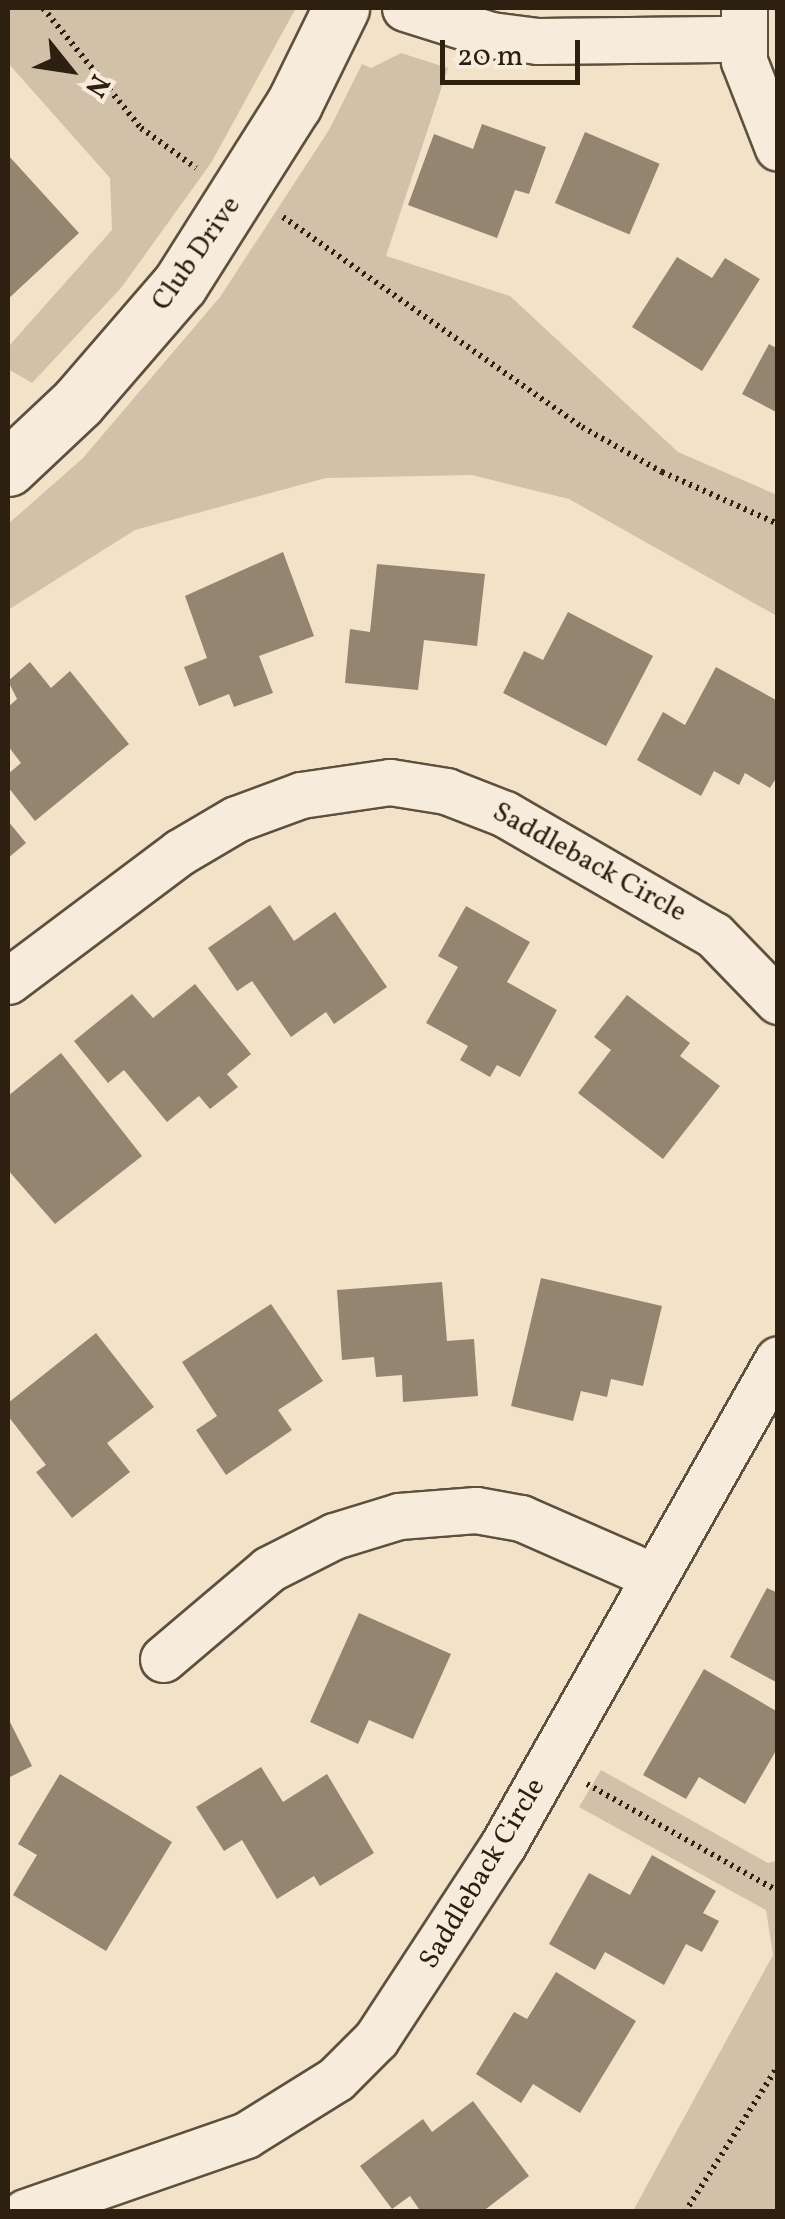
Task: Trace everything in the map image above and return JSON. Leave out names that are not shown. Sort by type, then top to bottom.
[{"type":"street","name":"Club Drive","points":[[8,468],[78,402],[180,284],[294,104],[341,8]]},
{"type":"street","points":[[405,8],[491,35],[538,41],[743,23],[751,85],[778,148]]},
{"type":"street","name":"Saddleback Circle","points":[[8,980],[180,852],[236,819],[300,795],[390,782],[446,791],[505,814],[714,935],[778,1001]]},
{"type":"street","name":"Saddleback Circle","points":[[24,2212],[246,2135],[355,2062],[440,1949],[778,1358]]},
{"type":"street","points":[[163,1659],[269,1569],[334,1536],[399,1516],[476,1510],[521,1518],[653,1576]]},
{"type":"path","points":[[43,8],[141,128],[204,173]]},
{"type":"path","points":[[275,212],[582,426],[662,472],[778,524]]},
{"type":"path","points":[[586,1784],[778,1891]]},
{"type":"path","points":[[685,2212],[778,2066]]},
{"type":"shaded area","points":[[8,8],[296,8],[211,163],[121,288],[32,383],[8,369],[8,347],[112,230],[110,178],[8,63]]},
{"type":"shaded area","points":[[401,53],[448,68],[386,256],[510,296],[678,452],[777,495],[777,616],[569,499],[472,475],[326,478],[135,530],[8,610],[8,524],[83,458],[220,297],[329,130],[362,64],[371,68]]},
{"type":"shaded area","points":[[601,1770],[768,1863],[777,1861],[777,2211],[633,2211],[773,1955],[766,1910],[579,1807]]},
{"type":"building","points":[[482,124],[546,147],[529,194],[515,190],[497,238],[408,205],[434,134],[473,149]]},
{"type":"building","points":[[585,132],[660,164],[629,235],[555,203]]},
{"type":"building","points":[[8,155],[79,233],[8,299]]},
{"type":"building","points":[[677,257],[712,278],[725,258],[760,279],[702,371],[632,327]]},
{"type":"building","points":[[769,344],[778,349],[778,413],[742,394]]},
{"type":"building","points":[[283,552],[314,636],[259,656],[273,693],[234,707],[229,694],[199,706],[184,667],[207,658],[185,596]]},
{"type":"building","points":[[377,564],[485,574],[477,646],[424,640],[418,690],[345,683],[350,629],[370,632]]},
{"type":"building","points":[[568,612],[653,656],[606,746],[503,693],[524,651],[543,660]]},
{"type":"building","points":[[30,662],[51,688],[70,671],[129,744],[35,821],[8,787],[8,774],[21,763],[8,746],[8,707],[17,699],[8,681]]},
{"type":"building","points":[[716,667],[778,701],[778,775],[770,788],[745,773],[739,785],[714,771],[701,796],[637,760],[663,712],[685,725]]},
{"type":"building","points":[[8,821],[26,843],[8,858]]},
{"type":"building","points":[[270,905],[294,941],[335,912],[387,987],[334,1024],[326,1012],[291,1037],[252,981],[237,991],[208,948]]},
{"type":"building","points":[[466,906],[530,942],[507,982],[557,1010],[520,1077],[497,1065],[490,1077],[460,1060],[468,1046],[426,1023],[458,967],[438,956]]},
{"type":"building","points":[[195,984],[251,1054],[227,1074],[238,1087],[210,1109],[199,1096],[167,1122],[124,1070],[108,1083],[74,1041],[132,994],[153,1018]]},
{"type":"building","points":[[627,995],[690,1043],[680,1056],[720,1086],[663,1159],[578,1093],[611,1050],[594,1037]]},
{"type":"building","points":[[61,1053],[142,1156],[55,1224],[8,1170],[8,1096]]},
{"type":"building","points":[[541,1278],[662,1306],[643,1386],[611,1379],[607,1397],[581,1391],[573,1421],[511,1406]]},
{"type":"building","points":[[442,1282],[447,1341],[474,1339],[478,1396],[403,1402],[402,1375],[376,1377],[374,1357],[342,1360],[337,1290]]},
{"type":"building","points":[[271,1304],[323,1381],[278,1410],[292,1430],[226,1475],[196,1430],[217,1416],[182,1362]]},
{"type":"building","points":[[96,1333],[154,1407],[107,1443],[130,1472],[72,1518],[36,1472],[46,1465],[8,1416],[8,1403]]},
{"type":"building","points":[[767,1588],[778,1593],[776,1682],[730,1657]]},
{"type":"building","points":[[359,1613],[451,1654],[413,1739],[369,1720],[358,1744],[310,1722]]},
{"type":"building","points":[[704,1669],[778,1712],[778,1747],[745,1804],[699,1777],[686,1799],[643,1775]]},
{"type":"building","points":[[8,1718],[32,1766],[8,1778]]},
{"type":"building","points":[[261,1767],[283,1802],[327,1774],[374,1853],[320,1886],[314,1876],[277,1899],[242,1840],[224,1851],[196,1807]]},
{"type":"building","points":[[60,1774],[172,1842],[106,1951],[13,1895],[37,1855],[18,1844]]},
{"type":"building","points":[[652,1855],[716,1891],[703,1913],[719,1921],[702,1952],[686,1944],[664,1985],[605,1952],[595,1970],[549,1944],[589,1873],[630,1895]]},
{"type":"building","points":[[556,1972],[636,2021],[580,2113],[533,2084],[521,2103],[476,2074],[514,2012],[527,2019]]},
{"type":"building","points":[[473,2101],[529,2176],[482,2212],[421,2212],[410,2196],[392,2209],[360,2166],[423,2119],[432,2132]]}]
